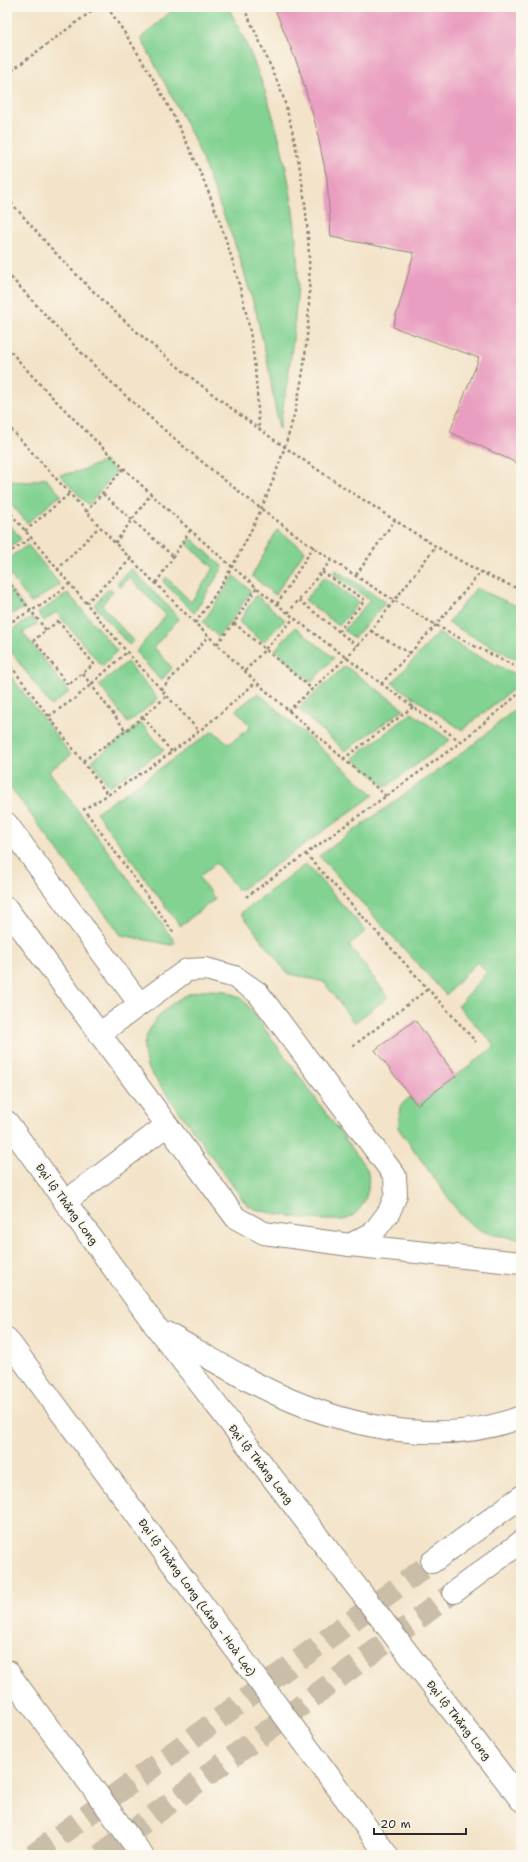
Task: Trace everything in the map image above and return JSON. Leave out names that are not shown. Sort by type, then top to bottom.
[{"type":"main road","points":[[7,824],[139,1003]]},
{"type":"main road","points":[[7,909],[236,1218],[264,1233],[350,1245],[521,1263]]},
{"type":"main road","points":[[99,1034],[139,1003],[187,970],[206,969],[235,977],[258,993],[394,1176],[396,1195],[389,1212],[373,1233],[350,1245]]},
{"type":"main road","name":"Đại lộ Thăng Long","points":[[7,1122],[157,1328],[521,1800]]},
{"type":"main road","points":[[65,1202],[167,1125]]},
{"type":"main road","points":[[7,1326],[39,1382]]},
{"type":"main road","points":[[157,1328],[259,1385],[315,1410],[373,1427],[422,1433],[465,1431],[521,1418]]},
{"type":"main road","name":"Đại lộ Thăng Long (Láng - Hoà Lạc)","points":[[7,1339],[387,1855]]},
{"type":"main road","points":[[432,1562],[521,1497]]},
{"type":"main road","points":[[454,1592],[521,1542]]},
{"type":"main road","points":[[7,1671],[142,1855]]},
{"type":"path","points":[[7,74],[97,7]]},
{"type":"path","points":[[107,7],[133,44],[156,83],[174,117],[214,208],[228,247],[247,317],[254,358],[259,428]]},
{"type":"path","points":[[195,623],[211,602],[233,566],[262,508],[284,447],[298,397],[305,357],[309,297],[308,231],[299,163],[284,98],[253,26],[243,7]]},
{"type":"path","points":[[7,198],[80,278],[128,323],[182,368],[259,428],[284,447],[436,546],[480,572],[521,590]]},
{"type":"path","points":[[7,273],[134,404],[229,484],[332,559],[395,601],[436,625],[521,669]]},
{"type":"path","points":[[7,347],[77,421],[151,494],[257,587],[346,658],[461,742]]},
{"type":"path","points":[[7,425],[115,543],[195,623],[288,711],[386,796]]},
{"type":"path","points":[[86,512],[124,468]]},
{"type":"path","points":[[25,531],[69,494]]},
{"type":"path","points":[[103,494],[174,557]]},
{"type":"path","points":[[115,543],[151,494]]},
{"type":"path","points":[[7,509],[126,652],[199,731]]},
{"type":"path","points":[[356,575],[395,520]]},
{"type":"path","points":[[57,570],[100,526]]},
{"type":"path","points":[[156,583],[191,529]]},
{"type":"path","points":[[7,554],[31,538]]},
{"type":"path","points":[[277,604],[314,546]]},
{"type":"path","points":[[288,711],[346,658],[371,631],[436,546]]},
{"type":"path","points":[[85,603],[131,559]]},
{"type":"path","points":[[288,613],[332,559]]},
{"type":"path","points":[[322,572],[365,600],[338,631]]},
{"type":"path","points":[[381,684],[411,654],[480,572]]},
{"type":"path","points":[[7,580],[46,630]]},
{"type":"path","points":[[7,624],[31,611],[69,584]]},
{"type":"path","points":[[217,644],[234,623],[257,587]]},
{"type":"path","points":[[299,600],[357,646]]},
{"type":"path","points":[[245,671],[294,618]]},
{"type":"path","points":[[58,620],[94,664],[68,685],[34,640],[46,630],[58,620]]},
{"type":"path","points":[[234,623],[312,689]]},
{"type":"path","points":[[371,631],[411,654]]},
{"type":"path","points":[[161,690],[209,636]]},
{"type":"path","points":[[49,716],[77,697],[126,652]]},
{"type":"path","points":[[7,661],[108,794]]},
{"type":"path","points":[[83,674],[126,730]]},
{"type":"path","points":[[173,932],[84,809],[172,752],[256,682]]},
{"type":"path","points":[[246,897],[461,742],[521,692]]},
{"type":"path","points":[[83,761],[143,717],[168,696]]},
{"type":"path","points":[[343,759],[413,707]]},
{"type":"path","points":[[143,717],[172,752]]},
{"type":"path","points":[[306,854],[476,1042]]},
{"type":"path","points":[[353,1046],[428,989]]},
{"type":"green space","points":[[176,7],[228,7],[258,72],[270,105],[280,140],[293,210],[297,246],[298,281],[294,332],[279,429],[267,360],[256,312],[238,252],[195,141],[141,38]]},
{"type":"green space","points":[[105,461],[116,472],[88,505],[60,475],[80,471]]},
{"type":"green space","points":[[45,478],[61,495],[27,523],[7,499],[7,481],[29,482]]},
{"type":"green space","points":[[7,521],[21,539],[7,548]]},
{"type":"green space","points":[[277,530],[305,550],[275,595],[252,576]]},
{"type":"green space","points":[[191,538],[223,567],[194,613],[163,582],[166,577],[191,602],[214,568],[187,544]]},
{"type":"green space","points":[[28,545],[60,585],[31,603],[7,571],[7,559]]},
{"type":"green space","points":[[131,568],[179,618],[154,647],[172,668],[161,681],[136,652],[166,615],[129,577],[121,587],[117,583]]},
{"type":"green space","points":[[336,570],[386,602],[354,638],[344,630],[370,600],[333,574]]},
{"type":"green space","points":[[234,576],[251,591],[231,621],[218,637],[203,622]]},
{"type":"green space","points":[[324,577],[359,602],[339,626],[305,600]]},
{"type":"green space","points":[[7,585],[24,608],[7,616]]},
{"type":"green space","points":[[109,588],[113,591],[102,605],[133,641],[129,645],[94,605]]},
{"type":"green space","points":[[476,588],[521,608],[521,662],[448,623]]},
{"type":"green space","points":[[68,593],[117,651],[102,666],[56,612],[44,621],[38,613]]},
{"type":"green space","points":[[256,595],[285,620],[263,642],[239,622]]},
{"type":"green space","points":[[32,617],[37,624],[23,633],[69,692],[51,706],[7,646],[7,633]]},
{"type":"green space","points":[[295,627],[334,658],[311,682],[275,650]]},
{"type":"green space","points":[[438,633],[476,655],[521,677],[521,683],[462,730],[392,683]]},
{"type":"green space","points":[[127,662],[158,699],[128,723],[99,685]]},
{"type":"green space","points":[[345,666],[404,709],[345,751],[298,709]]},
{"type":"green space","points":[[7,671],[71,755],[49,771],[175,942],[171,945],[121,935],[7,783]]},
{"type":"green space","points":[[258,693],[374,795],[239,891],[216,863],[199,877],[215,899],[180,926],[96,812],[213,731],[229,744],[251,727],[236,710]]},
{"type":"green space","points":[[521,704],[521,1239],[488,1233],[467,1221],[460,1214],[398,1128],[400,1106],[410,1097],[417,1105],[495,1046],[458,1006],[487,972],[477,962],[446,995],[319,856],[474,744]]},
{"type":"green space","points":[[412,713],[450,740],[386,787],[353,758]]},
{"type":"green space","points":[[141,723],[164,750],[109,786],[92,761]]},
{"type":"green space","points":[[306,864],[366,931],[349,945],[388,997],[354,1023],[324,982],[287,973],[241,913]]},
{"type":"green space","points":[[210,990],[227,991],[243,999],[367,1169],[369,1183],[366,1198],[358,1210],[347,1219],[328,1220],[300,1218],[272,1213],[250,1206],[243,1200],[147,1067],[144,1045],[146,1037],[155,1021],[175,1001],[193,992]]},
{"type":"building","points":[[274,7],[521,7],[521,465],[450,432],[479,358],[393,327],[414,253],[331,237],[327,179],[315,122],[299,68]]},
{"type":"building","points":[[415,1020],[456,1076],[417,1105],[375,1050]]},
{"type":"tunnel","points":[[33,1855],[432,1562]]},
{"type":"tunnel","points":[[100,1855],[454,1592]]}]
